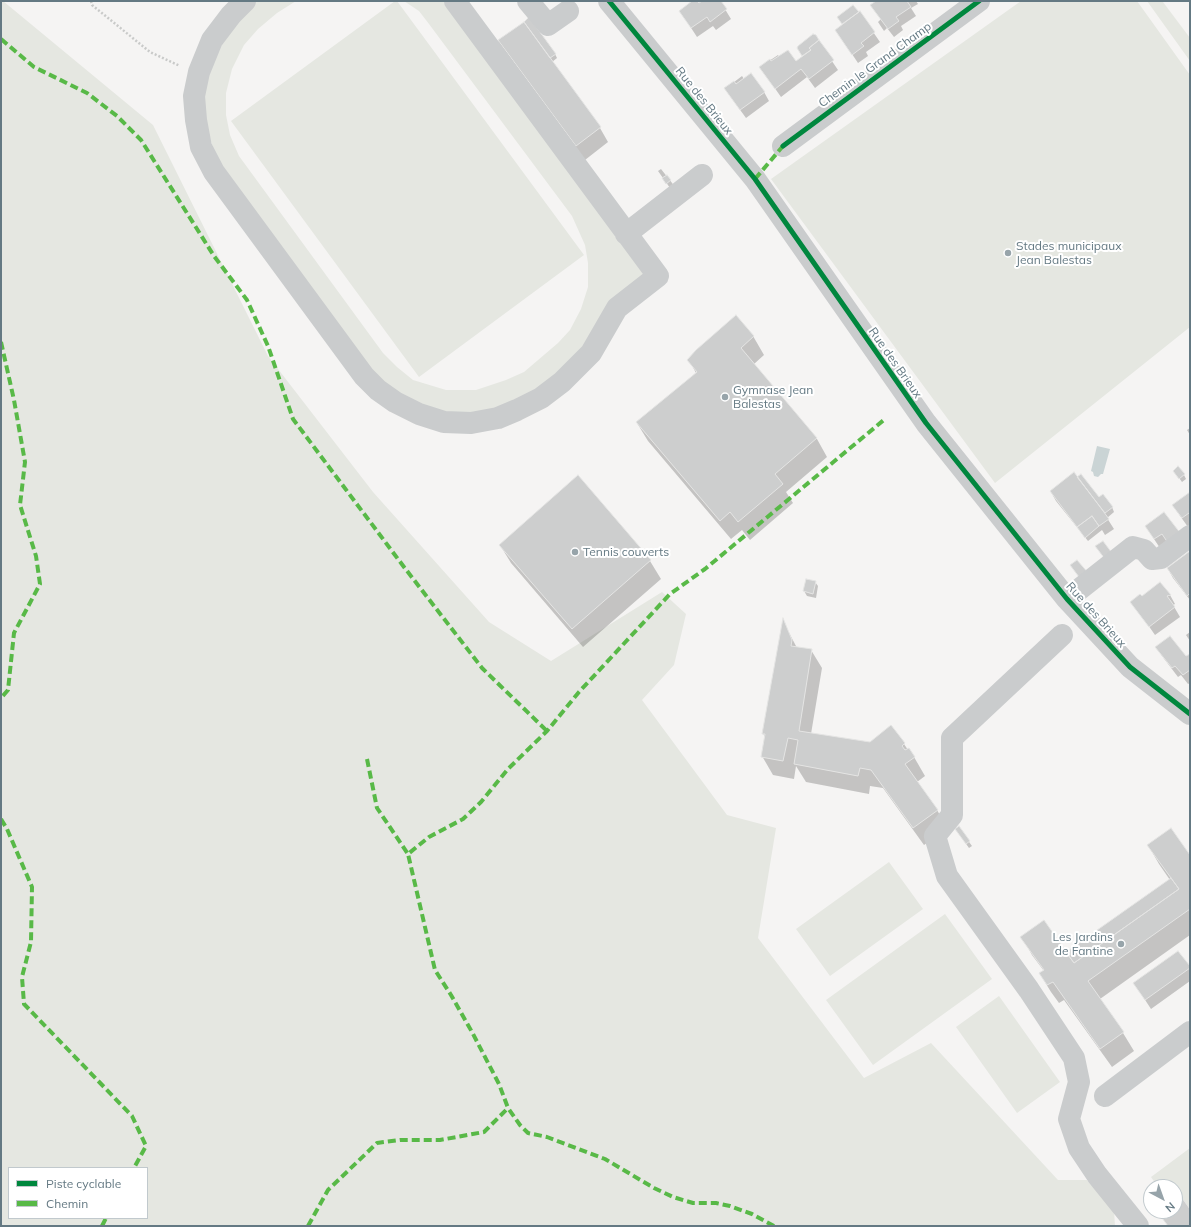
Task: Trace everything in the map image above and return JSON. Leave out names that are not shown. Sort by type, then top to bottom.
[{"type":"street","points":[[245,1],[231,15],[212,40],[200,72],[194,96],[196,120],[201,147],[214,172],[364,376],[378,390],[395,402],[419,414],[444,422],[471,423],[498,418],[541,398],[562,382],[591,353],[617,308],[658,276],[455,1]]},
{"type":"street","points":[[528,1],[548,26],[568,11]]},
{"type":"street","name":"Rue des Brieux","points":[[609,1],[755,179],[926,423],[1067,599],[1130,667],[1190,714]]},
{"type":"street","name":"Chemin le Grand Champ","points":[[782,146],[966,5]]},
{"type":"street","points":[[626,234],[702,175]]},
{"type":"street","points":[[1067,599],[1133,547],[1144,550],[1152,559],[1161,558],[1190,536]]},
{"type":"street","points":[[1062,635],[952,738],[952,815],[935,836],[947,876],[1029,990],[1074,1058],[1079,1082],[1069,1119],[1079,1148],[1097,1175],[1138,1226]]},
{"type":"street","points":[[1105,1096],[1190,1032]]},
{"type":"path","points":[[91,1],[92,4],[150,52],[178,65],[200,72]]},
{"type":"shaded area","points":[[1,1],[3,1],[153,125],[268,356],[373,492],[489,622],[551,661],[662,592],[686,614],[674,665],[642,700],[727,815],[776,828],[758,938],[864,1078],[931,1043],[1058,1180],[1087,1180],[1114,1211],[1115,1226],[1,1226]]},
{"type":"shaded area","points":[[254,1],[296,1],[277,13],[258,29],[244,45],[232,69],[226,93],[226,115],[230,135],[239,156],[383,353],[397,367],[413,380],[446,390],[476,390],[524,372],[558,343],[570,330],[581,309],[588,287],[588,263],[585,245],[572,216],[419,11],[404,1],[446,1],[649,275],[565,372],[495,413],[436,415],[381,386],[219,170],[202,109],[209,62]]},
{"type":"shaded area","points":[[397,1],[584,255],[419,377],[231,121]]},
{"type":"shaded area","name":"Stades municipaux Jean Balestas","points":[[1021,1],[1137,1],[1190,75],[1190,327],[995,483],[771,179]]},
{"type":"shaded area","points":[[1147,1],[1163,1],[1190,38],[1190,61]]},
{"type":"shaded area","points":[[1097,446],[1110,449],[1103,474],[1098,477],[1094,476],[1093,472],[1091,471]]},
{"type":"shaded area","points":[[889,862],[923,909],[830,976],[796,929]]},
{"type":"shaded area","points":[[945,914],[992,979],[873,1065],[826,1000]]},
{"type":"shaded area","points":[[999,996],[1060,1082],[1017,1113],[956,1027]]},
{"type":"shaded area","points":[[1190,1148],[1190,1209],[1183,1199],[1183,1179],[1152,1179],[1151,1177]]},
{"type":"building","points":[[692,1],[697,1],[699,3],[702,1],[721,1],[727,9],[710,22],[707,17],[691,28],[679,11]]},
{"type":"building","points":[[876,1],[907,1],[911,7],[896,17],[899,21],[888,29],[870,5]]},
{"type":"building","points":[[853,5],[859,12],[842,24],[837,17]]},
{"type":"building","points":[[860,11],[875,32],[861,43],[864,46],[852,55],[835,30]]},
{"type":"building","points":[[529,17],[556,54],[550,58],[524,22]]},
{"type":"building","points":[[524,22],[601,127],[576,146],[498,40]]},
{"type":"building","points":[[813,34],[816,35],[819,40],[809,48],[811,50],[802,56],[797,48],[798,46]]},
{"type":"building","points":[[819,40],[834,60],[809,79],[801,69],[775,89],[759,67],[770,59],[771,61],[788,50],[796,61],[811,50],[809,48]]},
{"type":"building","points":[[751,73],[765,92],[740,110],[724,88],[734,81],[736,84]]},
{"type":"building","points":[[667,175],[671,180],[666,184],[662,178]]},
{"type":"building","name":"Gymnase Jean Balestas","points":[[736,315],[754,336],[741,348],[817,438],[775,474],[783,484],[738,522],[730,512],[720,521],[636,422],[697,372],[687,360],[696,350]]},
{"type":"building","points":[[1178,466],[1185,474],[1179,479],[1173,471]]},
{"type":"building","points":[[1074,472],[1109,519],[1099,526],[1092,516],[1077,527],[1050,491]]},
{"type":"building","points":[[1081,474],[1099,497],[1103,494],[1113,507],[1105,513],[1077,477]]},
{"type":"building","name":"Tennis couverts","points":[[578,475],[651,560],[572,629],[499,545]]},
{"type":"building","points":[[1190,492],[1190,514],[1189,513],[1182,518],[1172,505]]},
{"type":"building","points":[[1164,512],[1181,534],[1168,543],[1162,534],[1154,539],[1145,526]]},
{"type":"building","points":[[1092,516],[1099,526],[1085,538],[1077,527]]},
{"type":"building","points":[[1103,541],[1112,553],[1105,559],[1095,546]]},
{"type":"building","points":[[1190,551],[1190,593],[1187,596],[1167,568]]},
{"type":"building","points":[[1077,560],[1090,575],[1082,581],[1070,565]]},
{"type":"building","points":[[806,579],[816,581],[813,594],[803,591]]},
{"type":"building","points":[[1160,582],[1171,595],[1167,596],[1175,607],[1149,627],[1130,602],[1140,594],[1142,596]]},
{"type":"building","points":[[783,618],[792,640],[791,646],[812,649],[799,731],[870,742],[891,725],[905,743],[902,746],[905,750],[909,748],[915,757],[905,764],[938,810],[913,828],[871,770],[860,768],[858,776],[794,764],[798,740],[788,738],[783,761],[761,757],[765,734],[762,734]]},
{"type":"building","points":[[1170,636],[1186,656],[1190,654],[1190,670],[1183,675],[1175,666],[1172,668],[1155,647]]},
{"type":"building","points":[[959,826],[970,841],[966,844],[955,829]]},
{"type":"building","name":"Les Jardins de Fantine","points":[[1171,828],[1190,855],[1190,909],[1088,981],[1124,1032],[1100,1049],[1053,982],[1047,985],[1039,973],[1044,970],[1020,937],[1044,920],[1074,963],[1179,889],[1147,845]]},
{"type":"building","points":[[1171,878],[1179,889],[1074,963],[1066,952]]},
{"type":"building","points":[[1178,951],[1190,968],[1145,1000],[1133,983]]},
{"type":"building","points":[[1183,1199],[1190,1209],[1190,1226],[1168,1226],[1163,1219],[1183,1219]]},
{"type":"marked path","points":[[1,39],[34,67],[87,93],[117,116],[141,140],[214,256],[247,300],[268,346],[293,419],[482,668],[547,731]]},
{"type":"marked path","points":[[755,179],[783,146]]},
{"type":"marked path","points":[[1,342],[14,400],[25,462],[20,505],[36,556],[40,584],[14,633],[8,690],[1,698]]},
{"type":"marked path","points":[[774,1226],[752,1214],[730,1206],[716,1203],[693,1203],[673,1197],[654,1188],[605,1159],[547,1137],[528,1133],[520,1125],[508,1108],[499,1084],[472,1032],[435,970],[408,854],[429,837],[463,819],[481,802],[508,769],[547,731],[579,692],[670,594],[705,569],[885,419]]},
{"type":"marked path","points":[[367,759],[377,808],[408,854]]},
{"type":"marked path","points":[[1,819],[7,829],[32,887],[31,942],[22,977],[24,1004],[132,1116],[146,1146],[135,1167]]},
{"type":"marked path","points":[[308,1226],[328,1190],[377,1143],[400,1140],[440,1140],[484,1132],[508,1108]]},
{"type":"marked path","points":[[102,1226],[106,1219]]},
{"type":"cycle path","points":[[609,1],[755,179],[926,423],[1067,599],[1130,667],[1190,714]]},
{"type":"cycle path","points":[[783,146],[979,1]]},
{"type":"place","name":"Stades municipaux Jean Balestas","points":[[1008,253]]},
{"type":"place","name":"Gymnase Jean Balestas","points":[[725,397]]},
{"type":"place","name":"Tennis couverts","points":[[575,552]]},
{"type":"place","name":"Les Jardins de Fantine","points":[[1121,944]]}]
